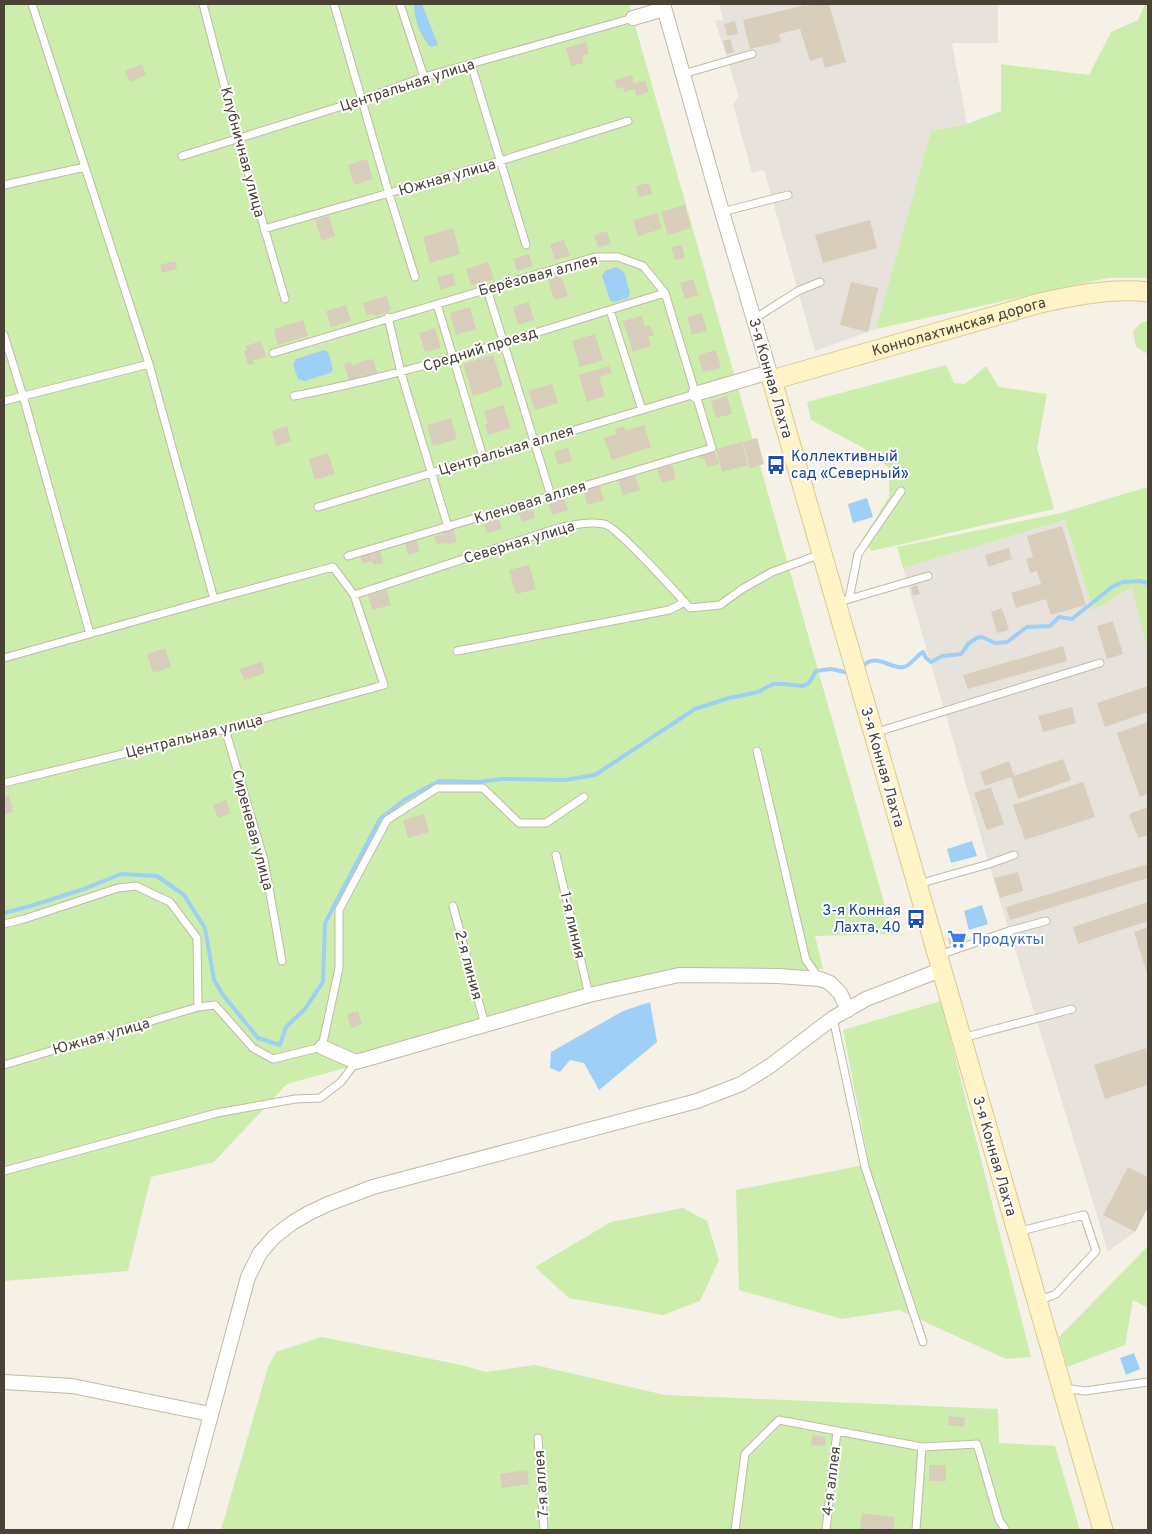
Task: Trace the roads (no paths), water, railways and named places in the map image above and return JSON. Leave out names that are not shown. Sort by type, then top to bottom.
[{"type":"main road","name":"Коннолахтинская дорога","points":[[771,376],[1075,295],[1110,291],[1148,292]]},
{"type":"main road","name":"3-я Конная Лахта","points":[[771,376],[822,554],[843,601],[851,656],[1103,1530]]},
{"type":"street","points":[[634,18],[663,7]]},
{"type":"street","name":"3-я Конная Лахта","points":[[663,7],[771,376]]},
{"type":"street","points":[[695,394],[771,376]]},
{"type":"street","points":[[180,1530],[248,1277],[260,1253],[274,1237],[292,1223],[328,1204],[373,1187],[697,1101],[741,1084],[770,1066],[833,1018],[866,999],[940,962]]},
{"type":"street","points":[[322,1047],[356,1062],[589,995],[680,975],[778,976],[820,979],[830,984],[840,993],[848,1010]]},
{"type":"street","points":[[4,1382],[72,1386],[210,1414]]},
{"type":"lane","points":[[32,4],[149,364],[214,599]]},
{"type":"lane","name":"Клубничная улица","points":[[204,4],[238,138],[285,299]]},
{"type":"lane","points":[[334,4],[415,277]]},
{"type":"lane","points":[[400,4],[424,77]]},
{"type":"lane","name":"Центральная улица","points":[[182,156],[303,119],[424,77],[634,18]]},
{"type":"lane","points":[[682,74],[752,54]]},
{"type":"lane","points":[[471,64],[526,245]]},
{"type":"lane","name":"Южная улица","points":[[264,230],[500,161],[628,121]]},
{"type":"lane","points":[[4,185],[85,167]]},
{"type":"lane","points":[[722,212],[788,195]]},
{"type":"lane","name":"Берёзовая аллея","points":[[273,353],[595,257],[618,257],[642,266],[665,293],[712,448]]},
{"type":"lane","points":[[754,319],[798,291],[820,282]]},
{"type":"lane","points":[[487,289],[551,496]]},
{"type":"lane","name":"Средний проезд","points":[[294,396],[348,386],[401,373],[665,293]]},
{"type":"lane","points":[[437,304],[483,458]]},
{"type":"lane","points":[[610,310],[642,410]]},
{"type":"lane","points":[[388,318],[401,373],[448,527]]},
{"type":"lane","points":[[4,335],[90,634]]},
{"type":"lane","points":[[4,401],[149,364]]},
{"type":"lane","name":"Центральная аллея","points":[[318,507],[695,394]]},
{"type":"lane","name":"Кленовая аллея","points":[[348,556],[712,448]]},
{"type":"lane","points":[[843,601],[858,554],[901,491]]},
{"type":"lane","name":"Северная улица","points":[[354,595],[558,528],[582,523],[606,524],[632,546],[685,602]]},
{"type":"lane","points":[[457,651],[670,610],[685,602],[690,608],[720,605],[742,589],[772,572],[822,554]]},
{"type":"lane","points":[[4,658],[333,567],[354,595]]},
{"type":"lane","points":[[843,601],[928,576]]},
{"type":"lane","name":"Центральная улица","points":[[4,783],[224,729],[384,685],[354,595]]},
{"type":"lane","points":[[873,733],[1100,663]]},
{"type":"lane","name":"Сиреневая улица","points":[[224,729],[264,860],[282,961]]},
{"type":"lane","points":[[758,751],[806,960],[820,979]]},
{"type":"lane","points":[[4,924],[118,888],[136,886],[170,902],[197,938],[198,1007],[214,1005],[253,1048],[273,1059],[322,1047],[339,968],[339,910],[387,820],[437,788],[483,788],[519,823],[546,823],[584,797]]},
{"type":"lane","name":"1-я линия","points":[[556,855],[589,995]]},
{"type":"lane","points":[[918,884],[1014,855]]},
{"type":"lane","name":"2-я линия","points":[[453,906],[485,1025]]},
{"type":"lane","points":[[940,962],[1009,931],[1046,921]]},
{"type":"lane","name":"Южная улица","points":[[4,1064],[198,1007]]},
{"type":"lane","points":[[962,1038],[1072,1009]]},
{"type":"lane","points":[[833,1018],[865,1166],[923,1342]]},
{"type":"lane","points":[[4,1171],[217,1112],[296,1099],[320,1098],[341,1082],[356,1062]]},
{"type":"lane","points":[[1017,1232],[1084,1215],[1096,1251],[1056,1294],[1037,1301]]},
{"type":"lane","points":[[1062,1388],[1085,1391],[1147,1384]]},
{"type":"lane","points":[[735,1530],[745,1454],[779,1420],[922,1446],[978,1444],[999,1520],[1006,1530]]},
{"type":"lane","name":"4-я аллея","points":[[826,1530],[837,1431]]},
{"type":"lane","name":"7-я аллея","points":[[538,1438],[544,1530]]},
{"type":"lane","points":[[916,1530],[922,1446]]},
{"type":"lane","points":[[998,1530],[999,1520]]},
{"type":"water","points":[[414,4],[422,4],[438,45],[430,47],[423,37],[416,21]]},
{"type":"water","points":[[616,267],[624,272],[630,293],[628,298],[614,302],[610,300],[602,276],[605,271]]},
{"type":"water","points":[[324,350],[328,352],[333,369],[331,373],[304,381],[298,379],[293,364],[296,359]]},
{"type":"water","points":[[867,498],[873,517],[853,523],[848,504]]},
{"type":"water","points":[[972,841],[977,856],[951,863],[947,849]]},
{"type":"water","points":[[982,905],[988,924],[969,930],[964,911]]},
{"type":"water","points":[[650,1002],[657,1042],[599,1090],[584,1063],[570,1060],[560,1072],[550,1068],[551,1052],[623,1011]]},
{"type":"water","points":[[1134,1353],[1140,1369],[1126,1375],[1120,1358]]},
{"type":"waterway","points":[[862,667],[873,661],[904,667],[923,652],[931,662],[942,656],[961,654],[969,643],[982,637],[995,643],[1007,642],[1027,627],[1050,626],[1059,617],[1072,619],[1112,587],[1123,582],[1140,581],[1148,583]]},
{"type":"waterway","points":[[4,913],[84,889],[121,874],[157,876],[184,895],[205,928],[214,980],[223,995],[258,1038],[280,1045],[286,1027],[305,1009],[323,982],[325,923],[380,819],[404,800],[439,781],[565,780],[595,775],[695,709],[729,698],[758,692],[773,684],[803,686],[809,683],[816,671],[831,669],[845,672],[851,671]]},
{"type":"place","name":"Коллективный сад «Северный»","points":[[776,465]]},
{"type":"place","name":"3-я Конная Лахта, 40","points":[[916,919]]},
{"type":"place","name":"Продукты","points":[[957,939]]}]
